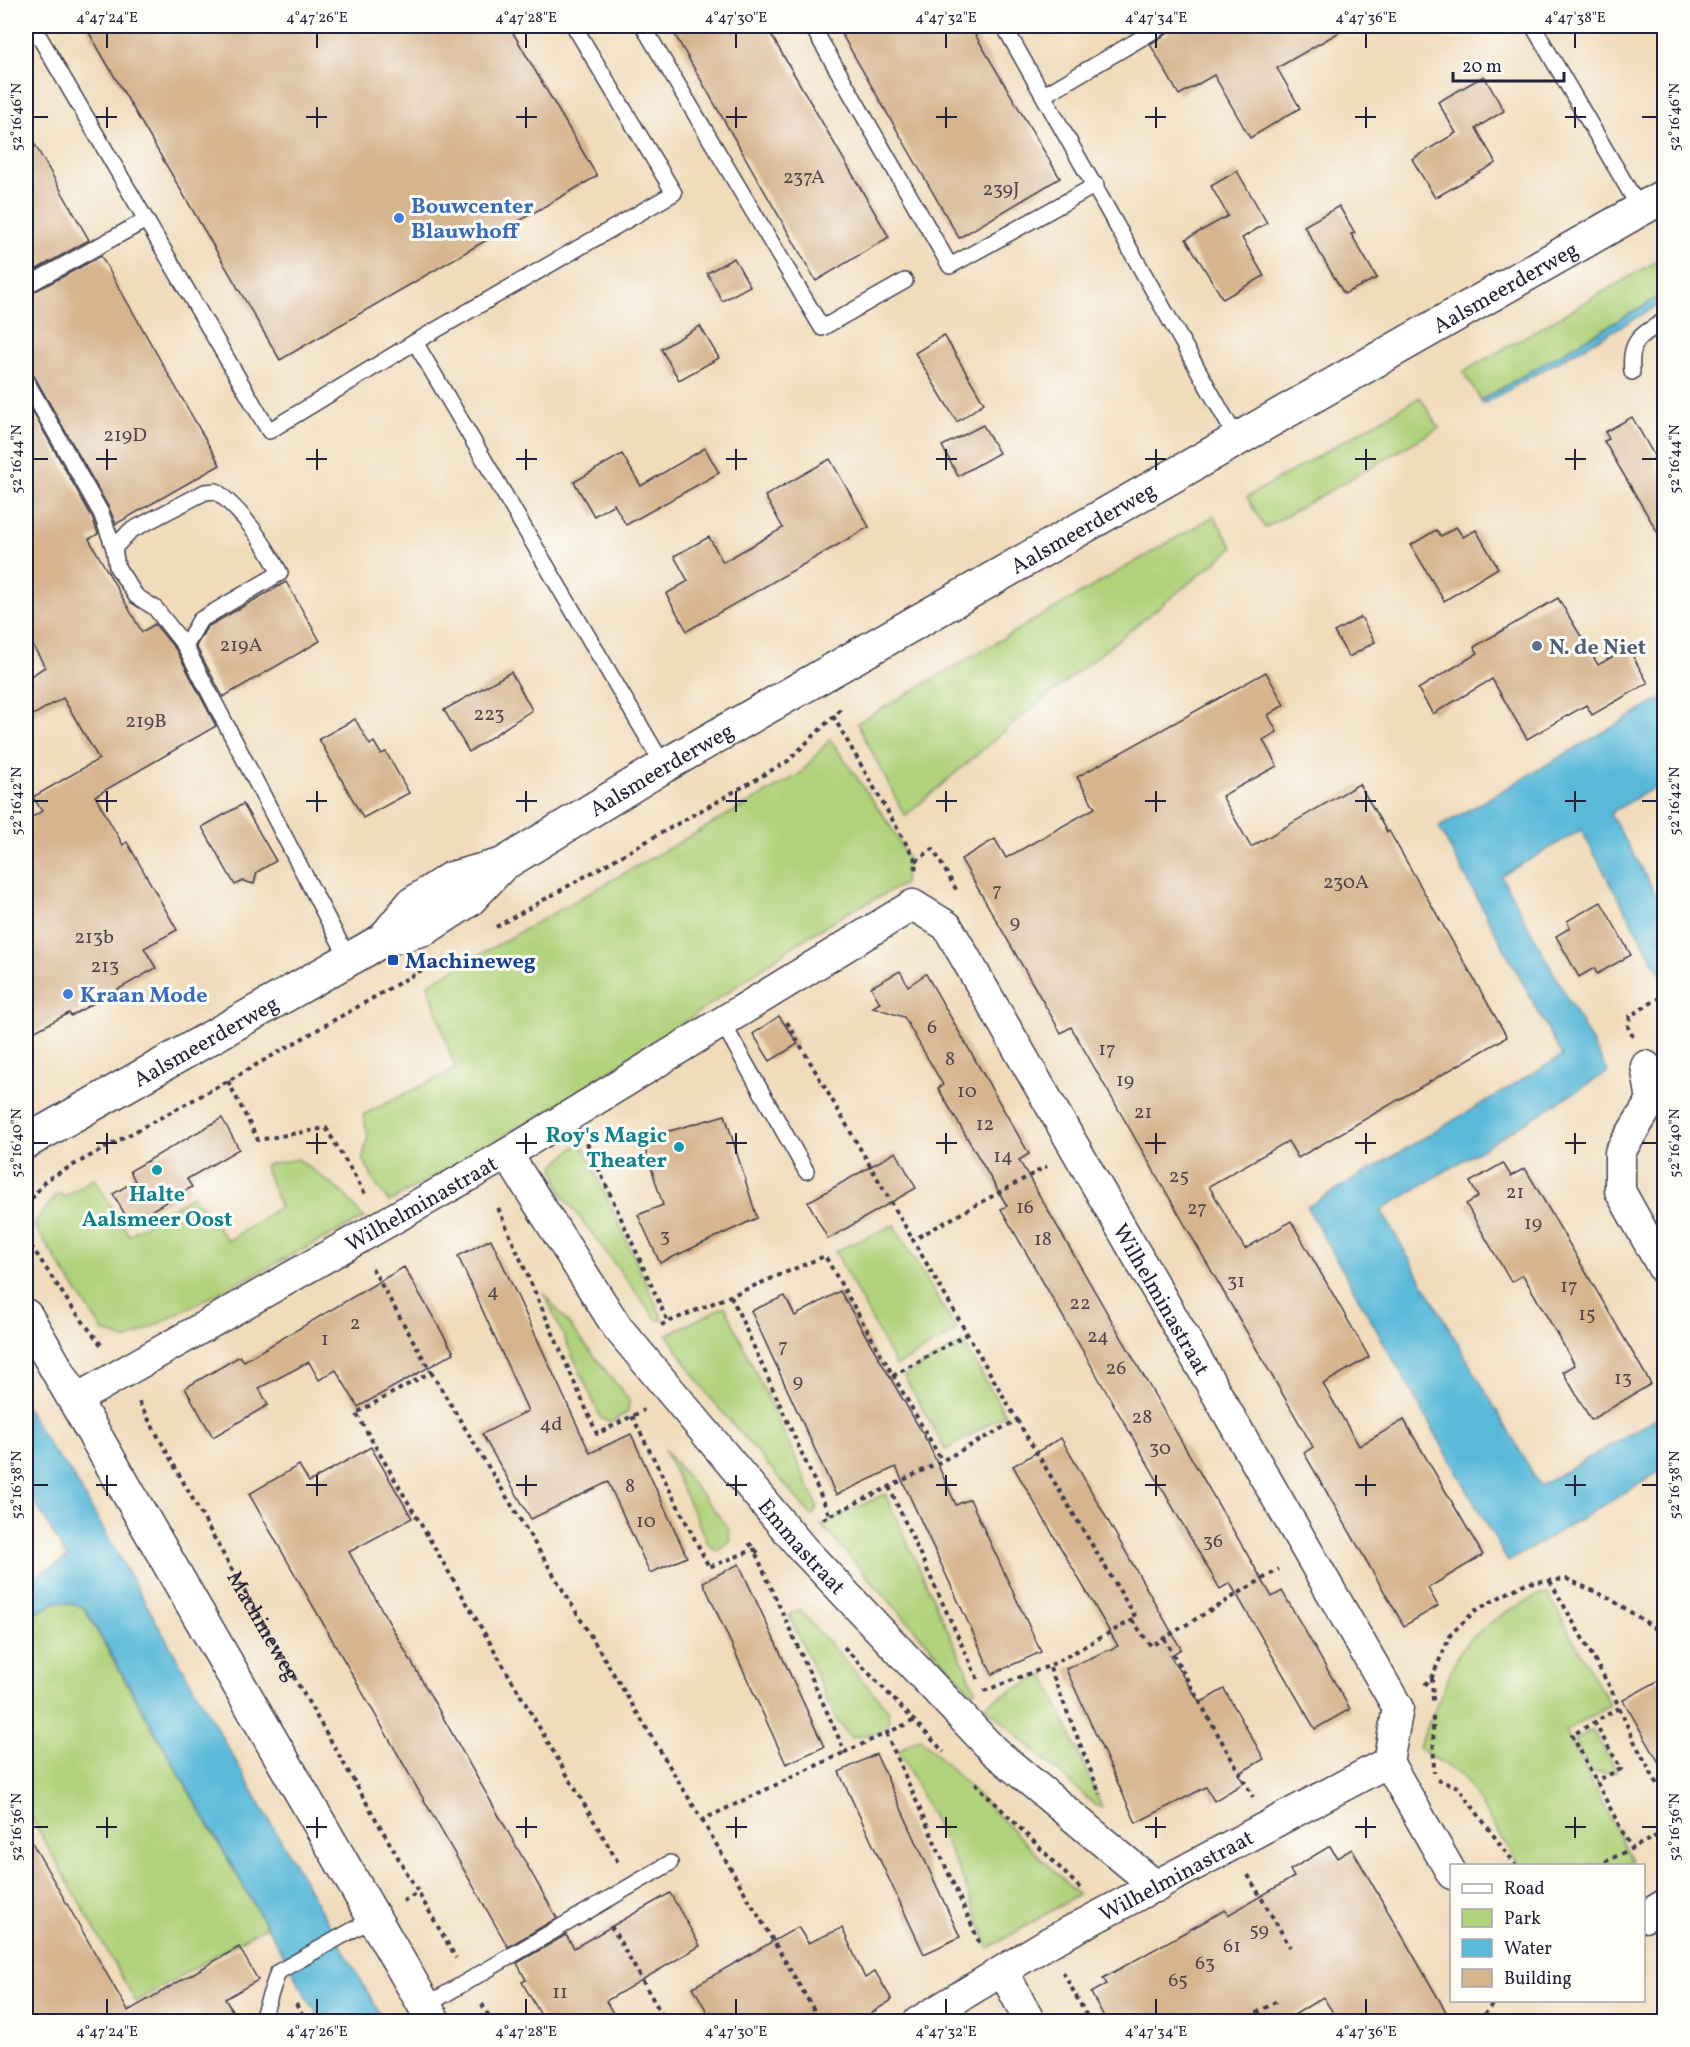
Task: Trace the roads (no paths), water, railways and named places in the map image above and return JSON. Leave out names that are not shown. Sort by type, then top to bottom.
[{"type":"street","name":"Aalsmeerderweg","points":[[26,1142],[383,940],[412,904],[450,879],[502,865],[664,766],[1652,202]]},
{"type":"street","name":"Wilhelminastraat","points":[[75,1400],[507,1154],[913,905],[947,926],[1398,1708],[1388,1762],[1157,1887],[1047,1943],[918,2022]]},
{"type":"street","points":[[1646,1066],[1652,1100],[1620,1152],[1620,1191],[1665,1269]]},
{"type":"street","name":"Emmastraat","points":[[507,1154],[617,1327],[791,1535],[994,1751],[1157,1887]]},
{"type":"street","points":[[26,1316],[75,1400],[363,1924],[429,2014]]},
{"type":"street","points":[[1388,1762],[1450,1870]]},
{"type":"street","points":[[1645,1916],[1665,1905]]},
{"type":"street","points":[[999,1974],[1030,2022]]},
{"type":"lane","points":[[33,26],[269,431],[415,342],[674,193],[574,26]]},
{"type":"lane","points":[[643,26],[822,328],[905,281]]},
{"type":"lane","points":[[812,26],[950,266],[1096,185]]},
{"type":"lane","points":[[1004,26],[1096,185],[1237,439]]},
{"type":"lane","points":[[1044,95],[1162,26]]},
{"type":"lane","points":[[1533,26],[1652,202]]},
{"type":"lane","points":[[26,286],[146,220]]},
{"type":"lane","points":[[1632,372],[1630,354],[1638,337],[1665,321]]},
{"type":"lane","points":[[415,342],[664,766]]},
{"type":"lane","points":[[26,381],[101,513],[114,548],[117,567],[136,596],[155,608],[185,646],[349,960]]},
{"type":"lane","points":[[114,548],[130,531],[206,492],[216,491],[237,508],[262,541],[280,573],[200,620],[185,646]]},
{"type":"lane","points":[[722,1022],[806,1172]]},
{"type":"lane","points":[[429,2014],[469,1980],[670,1863]]},
{"type":"lane","points":[[264,2022],[262,2019],[278,1972],[363,1924]]},
{"type":"water","points":[[1664,294],[1664,302],[1483,404],[1481,400]]},
{"type":"water","points":[[1664,697],[1664,782],[1610,813],[1664,909],[1664,980],[1581,830],[1501,876],[1608,1072],[1381,1210],[1540,1486],[1664,1414],[1664,1469],[1508,1562],[1307,1207],[1562,1056],[1439,827]]},
{"type":"water","points":[[26,1407],[53,1452],[69,1469],[384,2021],[321,2021],[84,1607],[58,1601],[26,1619],[26,1582],[67,1558],[26,1486]]},
{"type":"place","name":"Bouwcenter Blauwhoff","points":[[399,218]]},
{"type":"place","name":"N. de Niet","points":[[1537,646]]},
{"type":"place","name":"Machineweg","points":[[393,960]]},
{"type":"place","name":"Kraan Mode","points":[[68,994]]},
{"type":"place","name":"Roy's Magic Theater","points":[[679,1147]]},
{"type":"place","name":"Halte Aalsmeer Oost","points":[[157,1170]]}]
